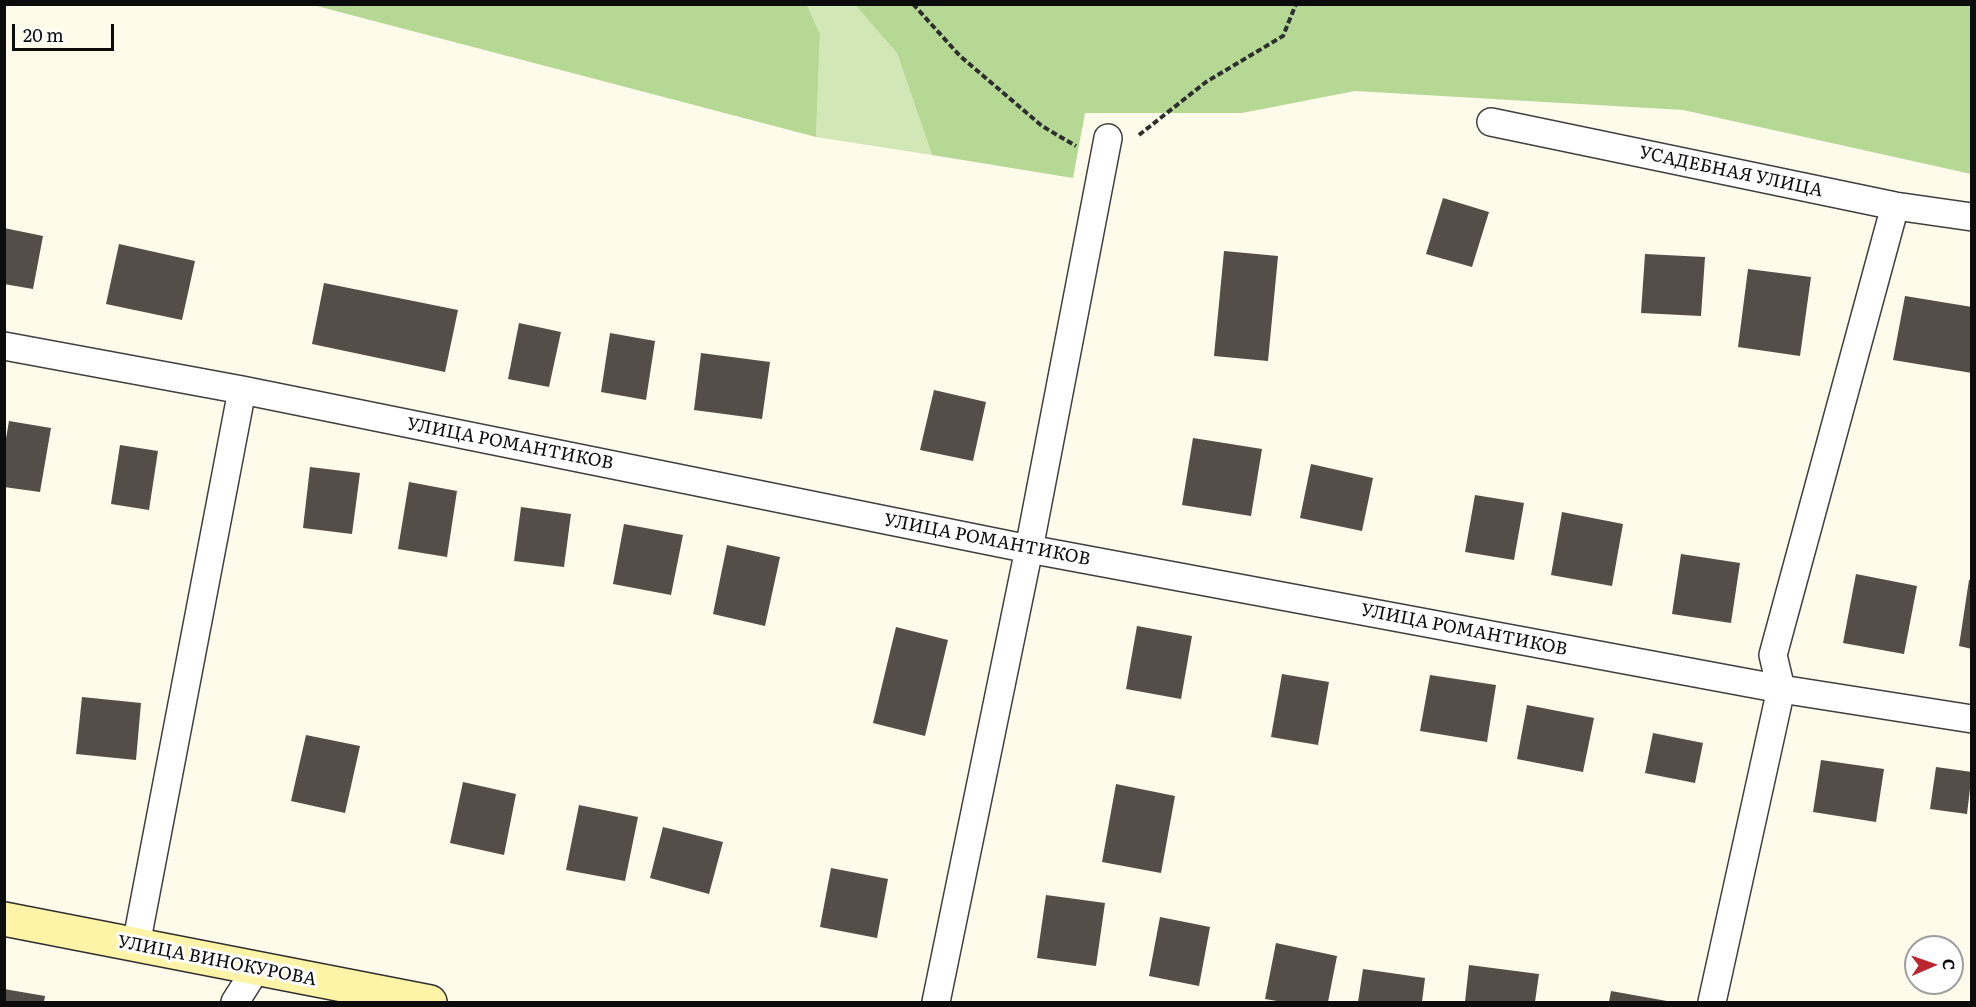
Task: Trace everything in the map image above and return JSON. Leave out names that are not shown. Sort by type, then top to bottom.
[{"type":"main road","name":"УЛИЦА ВИНОКУРОВА","points":[[4,919],[430,1002]]},
{"type":"street","name":"УСАДЕБНАЯ УЛИЦА","points":[[1491,122],[1895,206],[1971,217]]},
{"type":"street","points":[[936,1002],[1029,549],[1106,150]]},
{"type":"street","points":[[1712,1002],[1781,689],[1773,655],[1895,206]]},
{"type":"street","name":"УЛИЦА РОМАНТИКОВ","points":[[4,345],[242,390],[1029,549],[1781,689],[1971,719]]},
{"type":"street","points":[[136,945],[242,390]]},
{"type":"street","points":[[235,1002],[256,969]]},
{"type":"path","points":[[913,4],[960,56],[1042,126],[1106,150],[1206,82],[1283,36],[1296,4]]},
{"type":"green space","points":[[313,5],[807,5],[820,34],[816,137]]},
{"type":"green space","points":[[807,5],[855,5],[897,53],[932,155],[816,137],[820,34]]},
{"type":"green space","points":[[855,5],[1971,5],[1971,174],[1683,110],[1355,91],[1242,113],[1085,113],[1073,178],[932,155],[897,53]]},
{"type":"building","points":[[1443,198],[1489,212],[1472,267],[1426,254]]},
{"type":"building","points":[[4,228],[43,236],[33,289],[4,284]]},
{"type":"building","points":[[119,244],[195,261],[182,320],[106,304]]},
{"type":"building","points":[[1224,251],[1278,256],[1268,361],[1214,356]]},
{"type":"building","points":[[1645,254],[1705,257],[1701,316],[1641,313]]},
{"type":"building","points":[[1748,269],[1811,277],[1800,356],[1738,347]]},
{"type":"building","points":[[324,283],[458,310],[445,372],[312,344]]},
{"type":"building","points":[[1905,296],[1972,307],[1972,373],[1893,360]]},
{"type":"building","points":[[519,323],[561,332],[549,387],[508,379]]},
{"type":"building","points":[[610,333],[655,341],[646,400],[601,392]]},
{"type":"building","points":[[701,353],[770,362],[762,419],[694,410]]},
{"type":"building","points":[[934,390],[986,402],[973,461],[920,450]]},
{"type":"building","points":[[9,421],[51,428],[40,492],[4,487],[4,450]]},
{"type":"building","points":[[1193,438],[1262,449],[1251,516],[1182,505]]},
{"type":"building","points":[[120,445],[158,451],[149,510],[111,504]]},
{"type":"building","points":[[1311,464],[1373,478],[1362,531],[1300,518]]},
{"type":"building","points":[[310,467],[360,473],[352,534],[303,528]]},
{"type":"building","points":[[409,482],[457,491],[447,557],[398,549]]},
{"type":"building","points":[[1475,495],[1524,503],[1514,560],[1465,552]]},
{"type":"building","points":[[521,507],[571,514],[564,567],[514,561]]},
{"type":"building","points":[[1562,512],[1623,524],[1612,586],[1551,575]]},
{"type":"building","points":[[624,524],[683,535],[671,595],[613,584]]},
{"type":"building","points":[[727,545],[780,557],[765,626],[713,614]]},
{"type":"building","points":[[1681,554],[1740,563],[1731,623],[1672,614]]},
{"type":"building","points":[[1856,574],[1917,586],[1904,654],[1843,643]]},
{"type":"building","points":[[1969,580],[1972,580],[1972,649],[1959,646]]},
{"type":"building","points":[[1137,626],[1192,636],[1181,699],[1126,689]]},
{"type":"building","points":[[896,627],[948,640],[925,736],[873,723]]},
{"type":"building","points":[[1282,674],[1329,682],[1318,745],[1271,737]]},
{"type":"building","points":[[1430,675],[1496,685],[1487,742],[1420,731]]},
{"type":"building","points":[[82,697],[141,703],[136,760],[76,754]]},
{"type":"building","points":[[1527,705],[1594,718],[1583,772],[1517,759]]},
{"type":"building","points":[[1653,733],[1703,743],[1695,783],[1645,773]]},
{"type":"building","points":[[306,735],[360,746],[345,813],[291,801]]},
{"type":"building","points":[[1821,760],[1884,769],[1876,822],[1813,812]]},
{"type":"building","points":[[1936,767],[1972,772],[1967,814],[1930,809]]},
{"type":"building","points":[[463,782],[516,794],[504,855],[450,843]]},
{"type":"building","points":[[1116,784],[1175,796],[1161,873],[1102,862]]},
{"type":"building","points":[[579,805],[638,817],[625,881],[566,870]]},
{"type":"building","points":[[663,827],[723,842],[709,894],[650,878]]},
{"type":"building","points":[[831,868],[888,879],[877,938],[820,927]]},
{"type":"building","points":[[1046,895],[1105,903],[1096,966],[1037,958]]},
{"type":"building","points":[[1160,917],[1210,927],[1199,986],[1149,976]]},
{"type":"building","points":[[1276,943],[1337,956],[1328,1002],[1283,1002],[1265,999]]},
{"type":"building","points":[[1469,965],[1539,974],[1535,1002],[1465,1002]]},
{"type":"building","points":[[1363,969],[1425,978],[1422,1002],[1358,1002]]},
{"type":"building","points":[[4,989],[45,996],[44,1002],[4,1002]]},
{"type":"building","points":[[1611,991],[1667,1001],[1667,1002],[1609,1002]]}]
